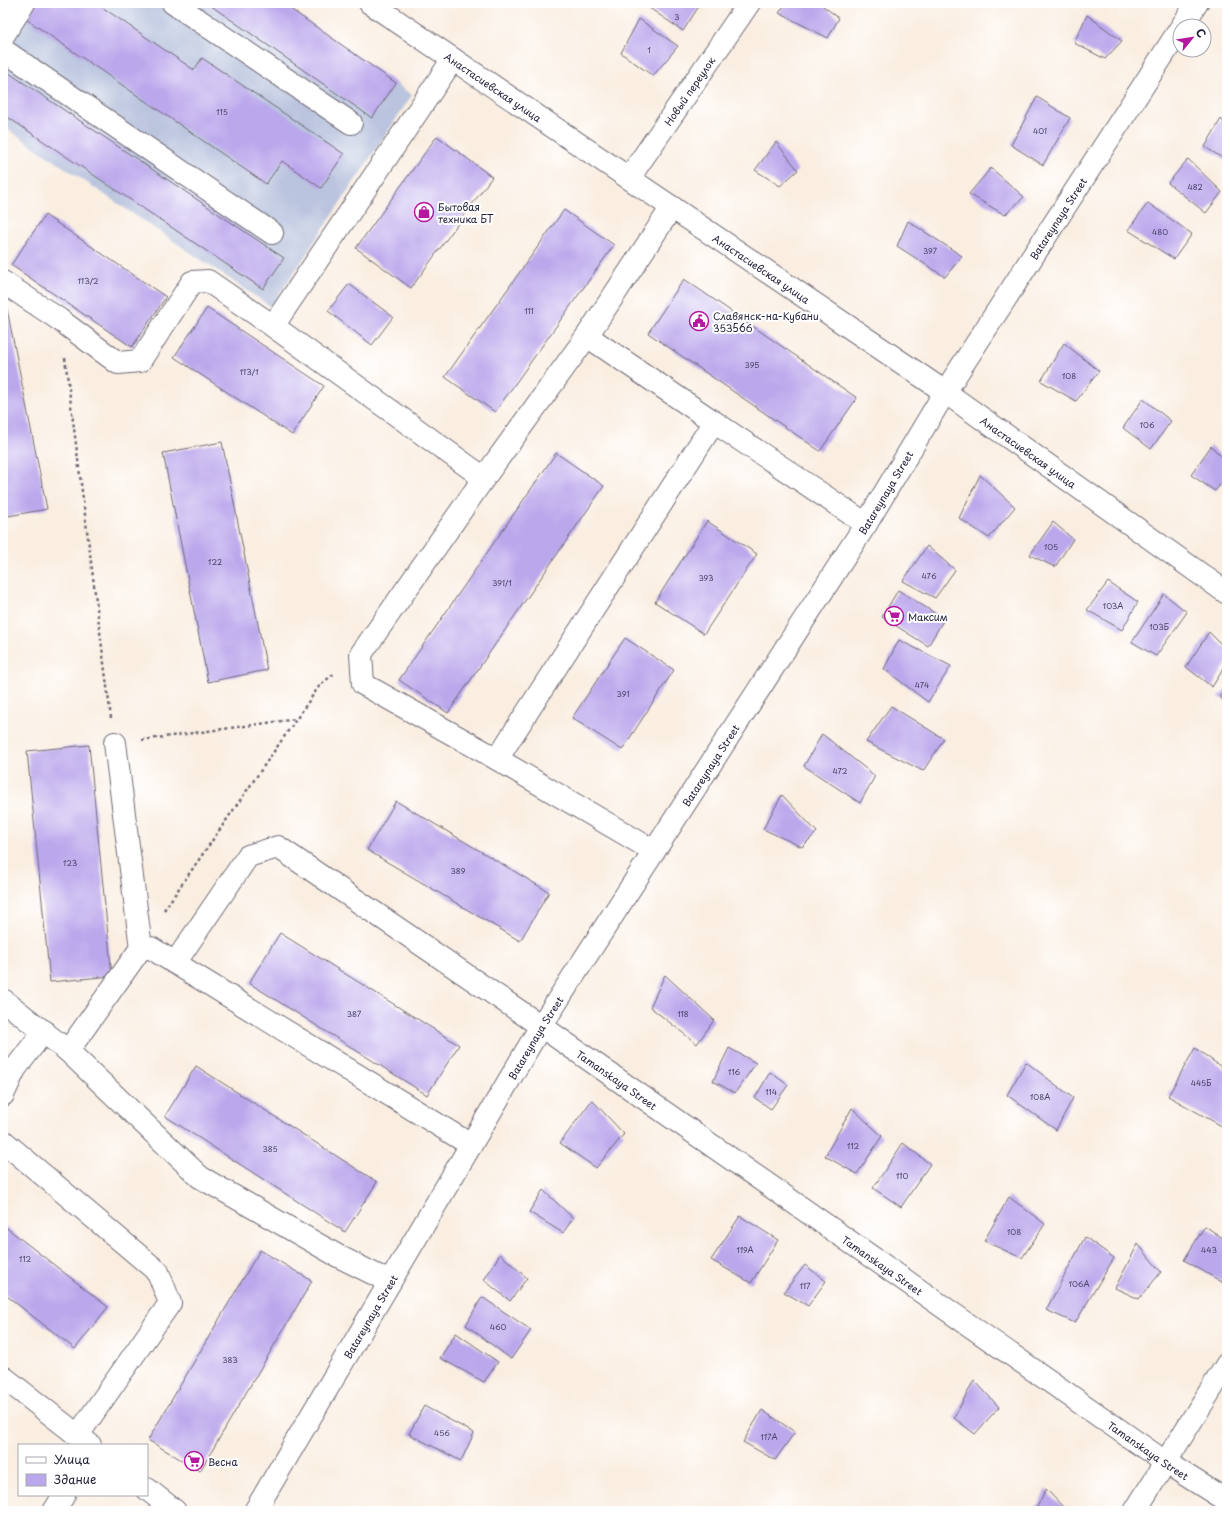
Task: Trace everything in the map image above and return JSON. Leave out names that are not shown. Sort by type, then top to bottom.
[{"type":"street","points":[[3,36],[24,3]]},
{"type":"street","points":[[174,3],[351,123]]},
{"type":"street","name":"Анастасиевская улица","points":[[370,3],[945,392],[1227,593]]},
{"type":"street","name":"Новый переулок","points":[[629,178],[749,3]]},
{"type":"street","points":[[1187,18],[1197,3]]},
{"type":"street","name":"Batareynaya Street","points":[[254,1511],[541,1026],[866,524],[945,392],[1172,41]]},
{"type":"street","points":[[3,50],[272,234]]},
{"type":"street","points":[[273,326],[453,59]]},
{"type":"street","points":[[654,851],[497,759],[363,684],[361,654],[484,478],[587,336],[672,207]]},
{"type":"street","points":[[3,282],[60,320],[118,363],[140,360],[192,282],[208,281],[484,478]]},
{"type":"street","points":[[587,336],[866,524]]},
{"type":"street","points":[[497,759],[714,422]]},
{"type":"street","points":[[68,1051],[146,948],[115,743]]},
{"type":"street","name":"Tamanskaya Street","points":[[175,963],[248,856],[278,847],[541,1026],[1165,1462],[1227,1501]]},
{"type":"street","points":[[146,948],[175,963],[471,1145]]},
{"type":"street","points":[[3,1000],[68,1051],[200,1177],[338,1256],[390,1282]]},
{"type":"street","points":[[3,1095],[15,1069],[44,1032]]},
{"type":"street","points":[[3,1141],[158,1272],[170,1303],[84,1440],[3,1377]]},
{"type":"street","points":[[1135,1511],[1227,1364]]},
{"type":"street","points":[[148,1490],[175,1511]]},
{"type":"street","points":[[54,1511],[63,1496]]},
{"type":"path","points":[[60,320],[115,743],[296,719]]},
{"type":"path","points":[[146,948],[159,917],[320,685],[361,654]]},
{"type":"shaded area","points":[[3,3],[282,3],[412,95],[271,307],[3,126]]},
{"type":"building","points":[[3,3],[11,3],[3,15]]},
{"type":"building","points":[[37,3],[96,3],[194,70],[202,58],[344,154],[321,188],[282,161],[266,184],[26,19]]},
{"type":"building","points":[[207,3],[282,3],[396,83],[372,118]]},
{"type":"building","points":[[642,3],[701,3],[683,31]]},
{"type":"building","points":[[786,3],[819,3],[839,18],[828,38],[779,13]]},
{"type":"building","points":[[1087,15],[1122,41],[1105,59],[1074,43]]},
{"type":"building","points":[[639,19],[678,46],[653,76],[621,53]]},
{"type":"building","points":[[3,69],[284,258],[263,289],[3,114]]},
{"type":"building","points":[[1037,97],[1070,118],[1043,165],[1011,145]]},
{"type":"building","points":[[1221,119],[1227,126],[1227,161],[1205,147]]},
{"type":"building","name":"Бытовая техника БТ","points":[[437,136],[492,177],[411,288],[356,248]]},
{"type":"building","points":[[776,142],[798,170],[780,186],[755,170]]},
{"type":"building","points":[[1188,159],[1222,192],[1206,213],[1168,183]]},
{"type":"building","points":[[991,168],[1024,197],[1005,215],[969,194]]},
{"type":"building","points":[[1148,203],[1192,234],[1174,259],[1128,230]]},
{"type":"building","points":[[564,210],[614,245],[495,412],[445,377]]},
{"type":"building","points":[[45,215],[166,297],[132,347],[11,265]]},
{"type":"building","points":[[908,221],[962,256],[945,277],[897,246]]},
{"type":"building","points":[[684,279],[857,398],[820,451],[648,333]]},
{"type":"building","points":[[349,284],[393,317],[372,345],[328,311]]},
{"type":"building","points":[[207,308],[324,386],[292,435],[174,357]]},
{"type":"building","points":[[3,309],[7,309],[47,509],[3,517]]},
{"type":"building","points":[[1064,343],[1099,371],[1076,401],[1041,381]]},
{"type":"building","points":[[1143,399],[1171,421],[1151,449],[1123,428]]},
{"type":"building","points":[[222,442],[267,670],[208,682],[163,453]]},
{"type":"building","points":[[1211,446],[1227,462],[1227,476],[1215,491],[1191,475]]},
{"type":"building","points":[[556,453],[604,486],[448,713],[399,680]]},
{"type":"building","points":[[980,475],[1015,507],[989,538],[959,518]]},
{"type":"building","points":[[707,521],[757,554],[704,634],[655,602]]},
{"type":"building","points":[[1053,522],[1073,539],[1055,567],[1030,555]]},
{"type":"building","points":[[927,546],[955,570],[935,598],[903,581]]},
{"type":"building","points":[[1108,582],[1138,602],[1122,630],[1087,610]]},
{"type":"building","points":[[898,590],[944,619],[928,646],[882,617]]},
{"type":"building","points":[[1164,594],[1187,612],[1156,656],[1132,642]]},
{"type":"building","points":[[1209,632],[1227,650],[1227,663],[1212,687],[1186,667]]},
{"type":"building","points":[[625,638],[674,670],[622,750],[572,718]]},
{"type":"building","points":[[899,640],[951,666],[928,702],[884,669]]},
{"type":"building","points":[[1227,687],[1227,702],[1219,697]]},
{"type":"building","points":[[891,706],[944,739],[923,771],[866,742]]},
{"type":"building","points":[[822,734],[875,776],[860,803],[804,766]]},
{"type":"building","points":[[89,745],[112,976],[50,982],[27,751]]},
{"type":"building","points":[[782,795],[817,832],[802,847],[763,829]]},
{"type":"building","points":[[396,801],[549,892],[520,941],[367,850]]},
{"type":"building","points":[[280,933],[459,1045],[427,1095],[249,983]]},
{"type":"building","points":[[665,975],[714,1020],[697,1044],[650,1007]]},
{"type":"building","points":[[729,1048],[756,1063],[735,1093],[713,1081]]},
{"type":"building","points":[[1195,1048],[1227,1071],[1227,1129],[1168,1096]]},
{"type":"building","points":[[1026,1062],[1073,1098],[1056,1130],[1007,1095]]},
{"type":"building","points":[[196,1066],[377,1182],[345,1232],[165,1116]]},
{"type":"building","points":[[770,1072],[788,1085],[771,1109],[755,1098]]},
{"type":"building","points":[[592,1100],[624,1134],[596,1168],[560,1143]]},
{"type":"building","points":[[852,1108],[882,1136],[857,1174],[825,1156]]},
{"type":"building","points":[[903,1143],[930,1164],[901,1207],[873,1188]]},
{"type":"building","points":[[543,1190],[573,1218],[563,1233],[529,1212]]},
{"type":"building","points":[[1009,1197],[1045,1224],[1022,1258],[984,1241]]},
{"type":"building","points":[[740,1216],[778,1240],[751,1283],[711,1260]]},
{"type":"building","points":[[3,1225],[108,1307],[75,1349],[3,1293]]},
{"type":"building","points":[[1205,1226],[1227,1241],[1227,1285],[1184,1260]]},
{"type":"building","points":[[1085,1237],[1114,1258],[1075,1323],[1046,1310]]},
{"type":"building","points":[[1138,1244],[1161,1272],[1139,1299],[1115,1288]]},
{"type":"building","points":[[260,1250],[312,1281],[200,1471],[148,1440]]},
{"type":"building","points":[[500,1254],[527,1278],[510,1301],[484,1280]]},
{"type":"building","points":[[805,1265],[826,1281],[808,1306],[784,1292]]},
{"type":"building","points":[[482,1297],[531,1330],[511,1359],[466,1325]]},
{"type":"building","points":[[456,1333],[498,1362],[484,1382],[440,1358]]},
{"type":"building","points":[[974,1380],[999,1407],[975,1434],[954,1418]]},
{"type":"building","points":[[424,1406],[474,1433],[461,1461],[409,1434]]},
{"type":"building","points":[[762,1410],[795,1432],[775,1460],[743,1442]]},
{"type":"building","points":[[1046,1489],[1067,1511],[1035,1511]]},
{"type":"place","name":"Бытовая техника БТ","points":[[424,212]]},
{"type":"place","name":"Славянск-на-Кубани 353566","points":[[699,321]]},
{"type":"place","name":"Максим","points":[[894,616]]},
{"type":"place","name":"Весна","points":[[194,1461]]}]
